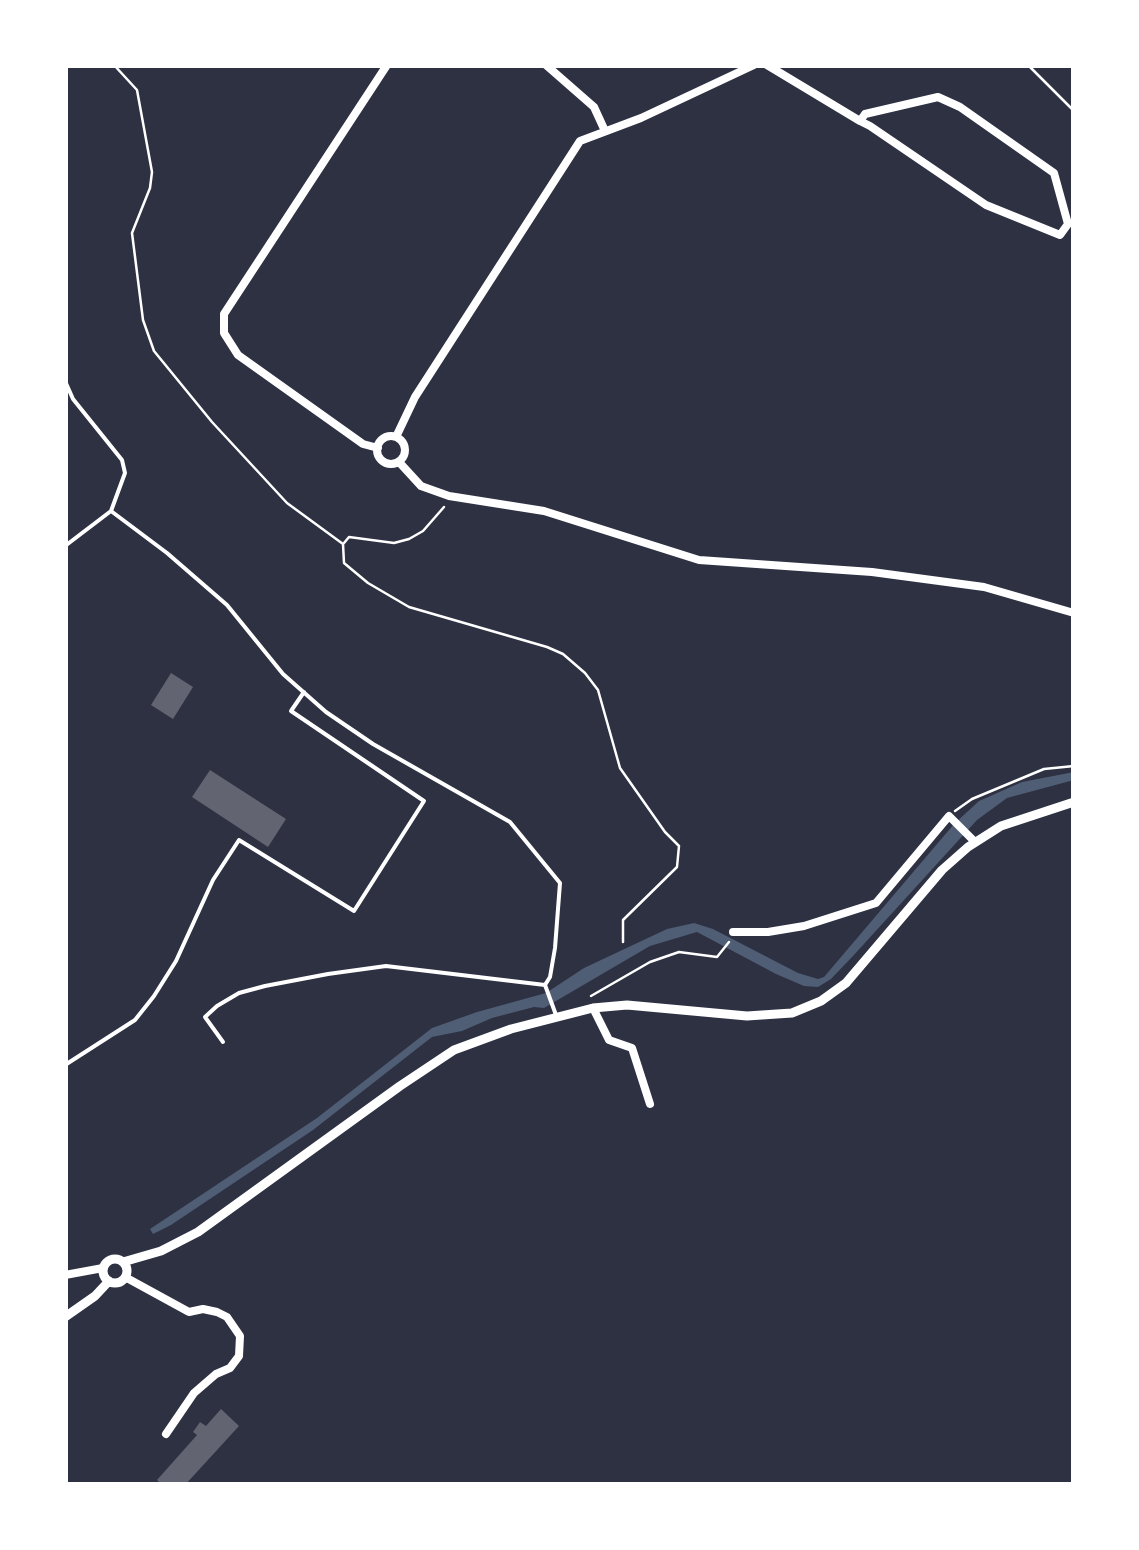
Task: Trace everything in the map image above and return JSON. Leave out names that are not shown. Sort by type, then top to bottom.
[{"type":"street","points":[[378,448],[363,444],[238,355],[224,333],[224,314],[387,65]]},
{"type":"street","points":[[546,65],[594,106],[605,132]]},
{"type":"street","points":[[396,437],[414,397],[580,141],[754,65]]},
{"type":"street","points":[[766,65],[860,121],[986,205],[1060,235],[1068,224],[1054,173],[960,107],[938,98],[866,114],[860,121]]},
{"type":"street","points":[[396,437],[385,438],[378,448],[379,457],[386,462],[399,462],[421,486],[452,497],[544,511],[698,560],[872,572],[984,586],[1074,612]]},
{"type":"street","points":[[396,437],[405,450],[399,462]]},
{"type":"street","points":[[65,1275],[104,1268],[112,1260],[123,1262],[161,1252],[198,1232],[454,1050],[556,1012],[627,1005],[748,1016],[792,1014],[821,1002],[846,982],[971,839],[1074,802]]},
{"type":"street","points":[[732,934],[804,926],[876,902],[951,817],[971,839]]},
{"type":"street","points":[[594,1008],[609,1040],[632,1048],[650,1104]]},
{"type":"street","points":[[65,1317],[109,1282],[120,1282],[127,1271],[123,1262]]},
{"type":"street","points":[[104,1268],[109,1282]]},
{"type":"street","points":[[125,1277],[188,1312],[217,1312],[227,1318],[240,1336],[240,1356],[230,1368],[216,1374],[194,1393],[166,1434]]},
{"type":"lane","points":[[65,381],[73,398],[122,460],[125,473],[111,510],[65,546]]},
{"type":"lane","points":[[111,510],[227,606],[282,674],[326,712],[373,744],[510,822],[560,884],[547,988],[556,1012]]},
{"type":"lane","points":[[65,1065],[135,1020],[154,996],[239,840],[354,911],[424,801],[290,711],[304,692]]},
{"type":"lane","points":[[223,1042],[204,1017],[217,1006],[239,993],[328,974],[386,966],[547,988]]},
{"type":"path","points":[[114,65],[138,90],[152,172],[150,188],[132,234],[148,340],[173,376],[287,503],[343,544]]},
{"type":"path","points":[[1028,65],[1074,112]]},
{"type":"path","points":[[452,497],[423,531],[409,539],[394,543],[350,537],[343,544],[344,564],[409,607],[547,647],[574,664],[598,690],[620,768],[664,832],[679,846],[677,867],[623,920],[623,942]]},
{"type":"path","points":[[951,817],[972,799],[1044,769],[1074,766]]},
{"type":"path","points":[[587,998],[650,962],[679,952],[717,957],[724,952],[732,934]]},
{"type":"water","points":[[1074,772],[1074,780],[1007,798],[977,820],[853,956],[818,987],[804,986],[776,974],[697,932],[650,946],[544,1008],[534,1007],[432,1037],[313,1130],[171,1225],[153,1234],[150,1229],[317,1118],[432,1028],[546,993],[584,968],[667,929],[694,923],[798,973],[824,977],[954,824],[979,801],[1022,782]]},
{"type":"building","points":[[171,673],[193,687],[173,719],[151,705]]},
{"type":"building","points":[[210,770],[286,819],[268,847],[192,797]]},
{"type":"building","points":[[221,1409],[239,1426],[185,1485],[162,1485],[157,1480],[197,1435],[193,1432],[200,1422],[206,1426]]}]
